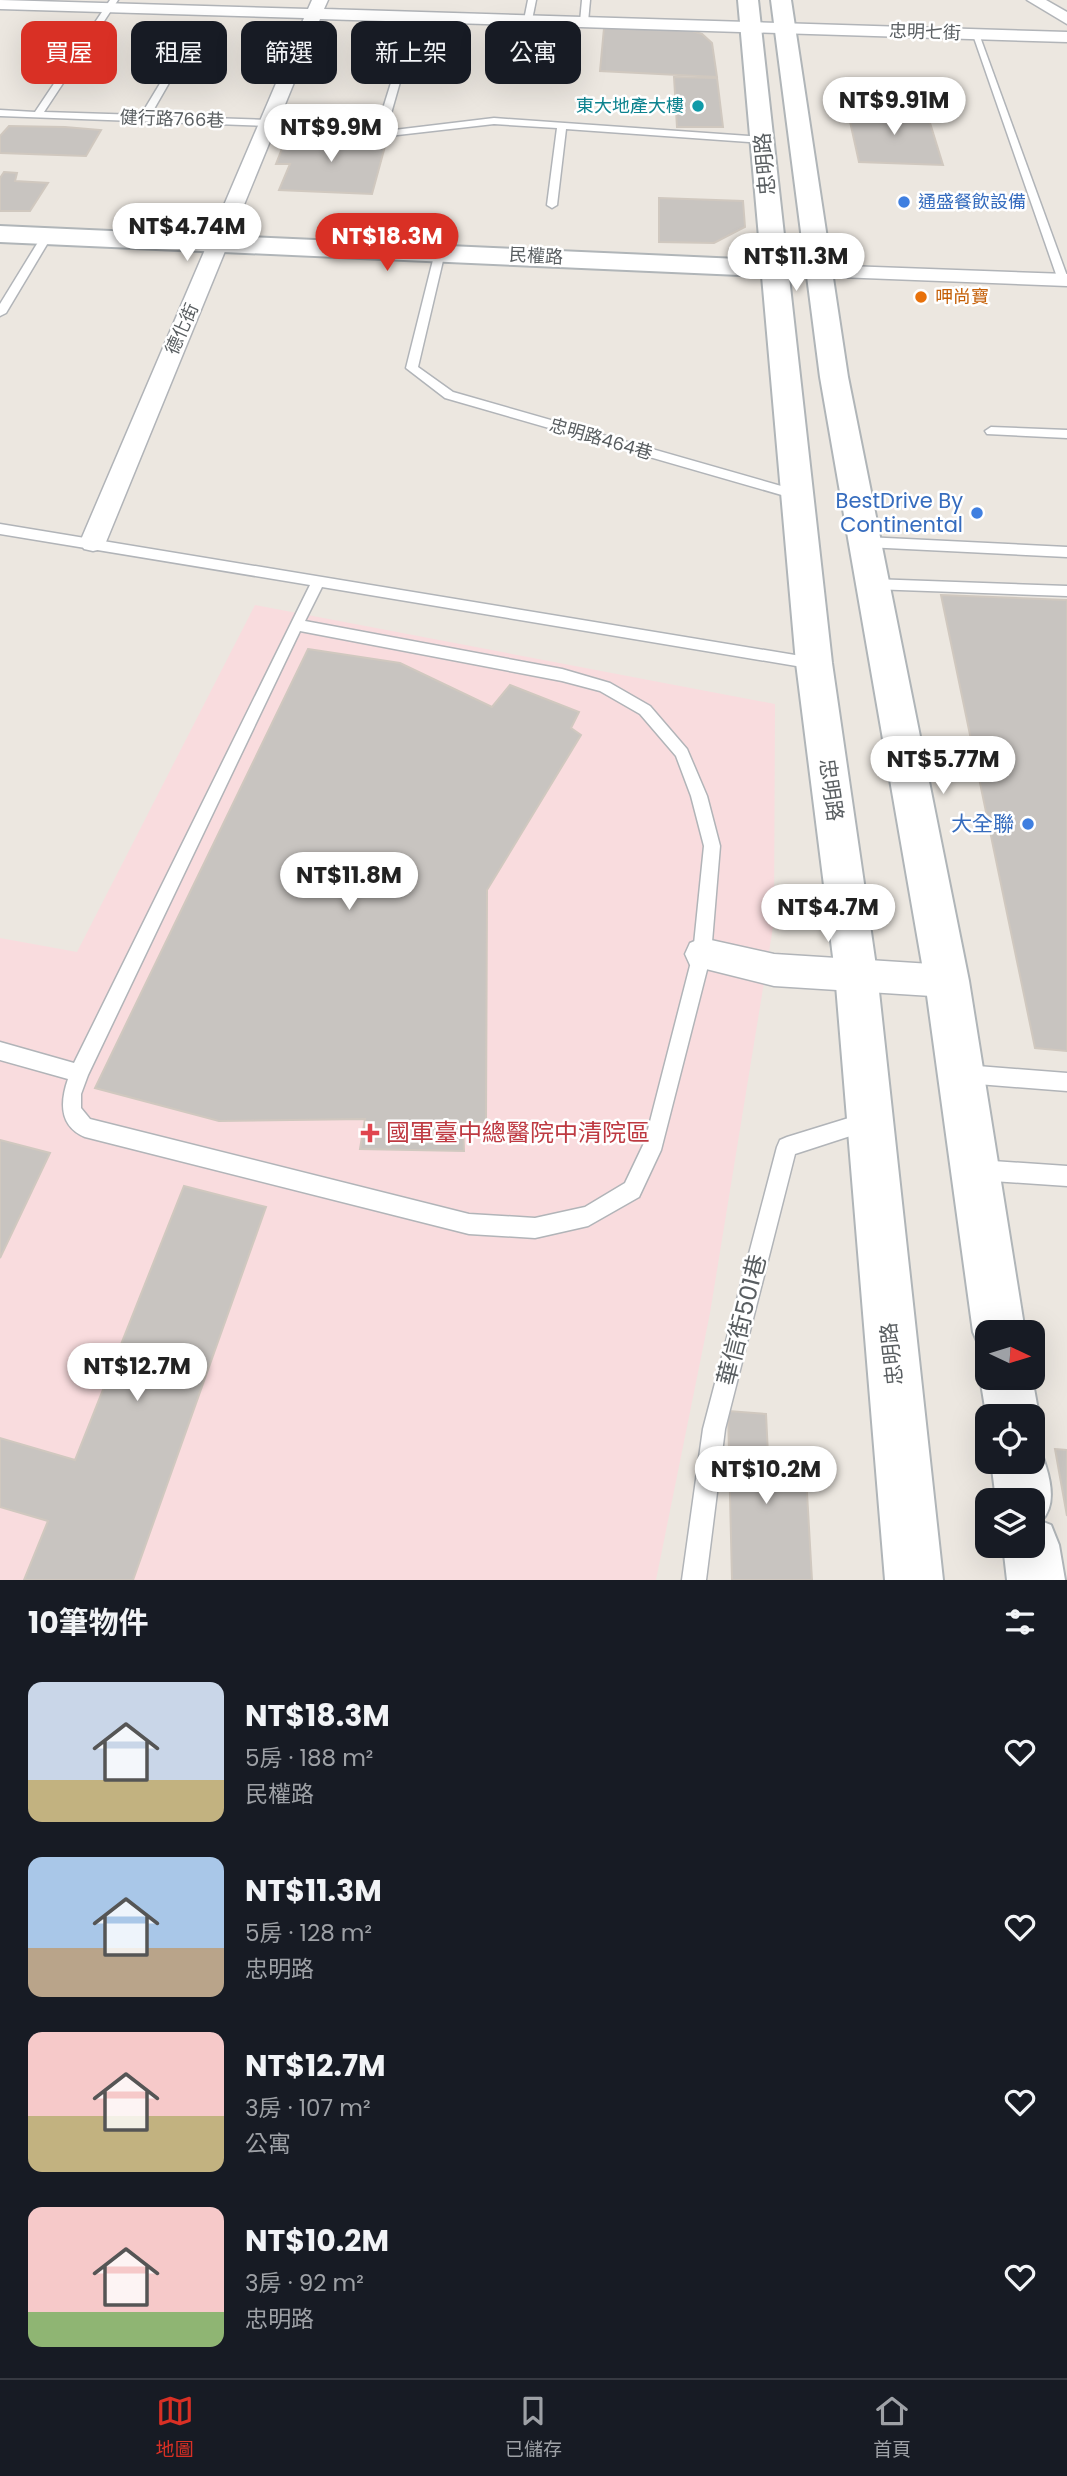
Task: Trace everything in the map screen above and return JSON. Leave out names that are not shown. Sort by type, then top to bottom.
[{"type":"main road","name":"忠明路","points":[[748,0],[814,663],[856,973],[914,1580]]},
{"type":"main road","name":"忠明路","points":[[781,0],[834,377],[947,981],[997,1320]]},
{"type":"main road","name":"民權路","points":[[0,234],[440,251],[820,271]]},
{"type":"main road","points":[[1033,1558],[1036,1580]]},
{"type":"street","points":[[1035,0],[1067,19]]},
{"type":"street","name":"忠明七街","points":[[0,4],[317,7],[528,20],[1067,37]]},
{"type":"street","name":"德化街","points":[[93,542],[317,7]]},
{"type":"street","points":[[820,271],[1065,280]]},
{"type":"street","points":[[702,954],[774,970],[856,973],[947,981]]},
{"type":"lane","points":[[528,20],[532,0]]},
{"type":"lane","points":[[583,22],[586,0]]},
{"type":"lane","points":[[37,115],[112,4]]},
{"type":"lane","points":[[975,34],[1065,280]]},
{"type":"lane","points":[[144,118],[164,84]]},
{"type":"lane","points":[[380,134],[395,84]]},
{"type":"lane","name":"健行路766巷","points":[[0,113],[268,122],[380,134],[494,121],[763,139]]},
{"type":"lane","points":[[552,205],[562,125]]},
{"type":"lane","points":[[0,313],[47,236]]},
{"type":"lane","name":"忠明路464巷","points":[[440,251],[412,368],[449,395],[797,495]]},
{"type":"lane","points":[[990,431],[1067,434]]},
{"type":"lane","points":[[0,529],[93,542],[318,582],[814,663]]},
{"type":"lane","points":[[866,542],[1067,552]]},
{"type":"lane","points":[[296,625],[562,676],[605,687],[645,710],[682,753],[699,796],[712,846],[702,954],[654,1143],[632,1190],[588,1216],[535,1228],[469,1224],[85,1127],[71,1111],[72,1094],[79,1073],[296,625],[318,582]]},
{"type":"lane","points":[[872,584],[1067,591]]},
{"type":"lane","points":[[0,1051],[79,1073]]},
{"type":"lane","points":[[962,1074],[1067,1082]]},
{"type":"lane","name":"華信街501巷","points":[[694,1580],[714,1429],[787,1147],[869,1121]]},
{"type":"lane","points":[[975,1170],[1067,1176]]},
{"type":"shaded area","name":"國軍臺中總醫院中清院區","points":[[255,605],[775,704],[774,921],[710,1313],[656,1580],[0,1580],[0,938],[77,952]]},
{"type":"building","points":[[604,28],[689,30],[702,34],[712,43],[717,77],[600,71]]},
{"type":"building","name":"東大地產大樓","points":[[674,77],[717,78],[723,127],[677,127]]},
{"type":"building","points":[[847,108],[926,110],[943,165],[859,162]]},
{"type":"building","points":[[9,126],[101,130],[86,156],[0,153],[0,136]]},
{"type":"building","points":[[287,136],[387,139],[372,194],[279,190],[290,164],[276,164]]},
{"type":"building","points":[[4,172],[17,173],[15,181],[48,183],[30,211],[0,211],[0,178]]},
{"type":"building","points":[[659,198],[743,201],[745,227],[714,243],[659,242]]},
{"type":"building","name":"大全聯","points":[[941,595],[1067,600],[1067,1051],[1035,1048]]},
{"type":"building","points":[[308,649],[400,663],[492,707],[510,685],[579,712],[571,728],[581,735],[487,890],[486,1122],[463,1122],[464,1151],[360,1149],[365,1119],[219,1121],[95,1088]]},
{"type":"building","points":[[0,1140],[50,1153],[0,1258]]},
{"type":"building","points":[[184,1186],[266,1207],[133,1580],[24,1580],[48,1521],[0,1507],[0,1438],[75,1460]]},
{"type":"building","points":[[728,1411],[766,1414],[768,1454],[805,1458],[812,1580],[732,1580]]},
{"type":"building","points":[[1055,1449],[1067,1450],[1067,1516]]},
{"type":"place","name":"東大地產大樓","points":[[698,106]]},
{"type":"place","name":"通盛餐飲設備","points":[[904,202]]},
{"type":"place","name":"呷尚寶","points":[[921,297]]},
{"type":"place","name":"BestDrive By Continental","points":[[977,513]]},
{"type":"place","name":"大全聯","points":[[1028,824]]},
{"type":"place","name":"國軍臺中總醫院中清院區","points":[[370,1133]]}]
